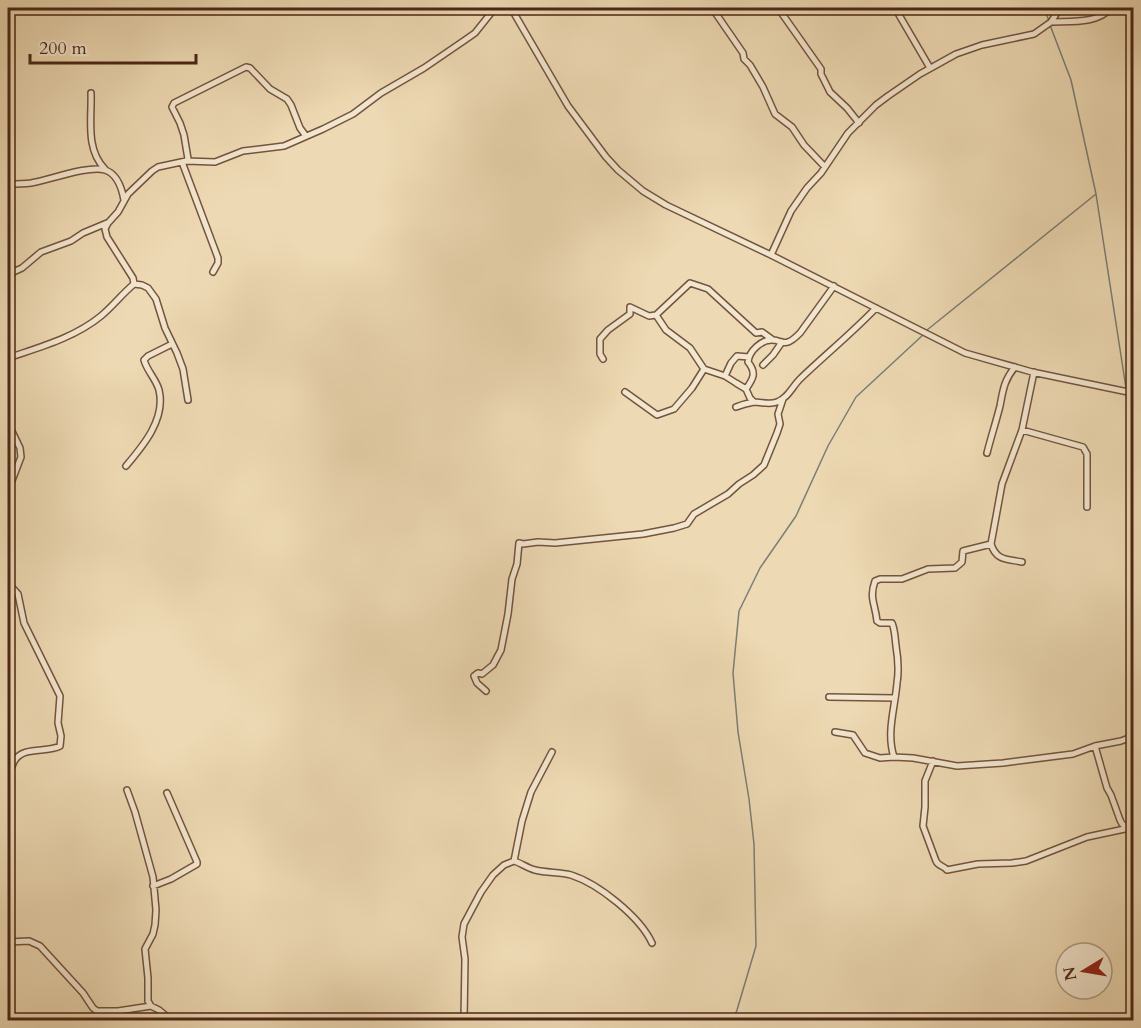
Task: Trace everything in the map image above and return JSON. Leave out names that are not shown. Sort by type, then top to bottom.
[{"type":"street","points":[[134,284],[133,278],[107,237],[105,229],[128,194],[152,171],[158,167],[184,162],[215,162],[243,151],[284,146],[353,114],[381,93],[424,68],[475,33],[495,8]]},
{"type":"street","points":[[511,8],[568,106],[600,150],[618,170],[643,191],[666,205],[834,286],[965,353],[1134,395]]},
{"type":"street","points":[[712,8],[743,53],[744,59],[750,64],[775,114],[792,127],[804,145],[825,167]]},
{"type":"street","points":[[778,8],[820,69],[830,92],[859,123]]},
{"type":"street","points":[[895,8],[930,68]]},
{"type":"street","points":[[771,255],[791,211],[807,188],[825,167],[848,133],[876,105],[930,68],[956,54],[982,45],[1034,34],[1051,22],[1060,8]]},
{"type":"street","points":[[1051,22],[1088,20],[1106,14],[1111,8]]},
{"type":"street","points":[[184,162],[188,159],[184,135],[172,107],[246,67],[250,68],[270,89],[287,99],[306,136]]},
{"type":"street","points":[[91,93],[91,141],[101,166],[116,178],[124,200]]},
{"type":"street","points":[[184,162],[218,258],[213,272]]},
{"type":"street","points":[[8,184],[31,183],[90,170],[106,171]]},
{"type":"street","points":[[11,273],[22,268],[40,252],[71,241],[83,233],[108,223]]},
{"type":"street","points":[[603,359],[600,354],[600,339],[630,314],[630,307],[649,316],[656,315],[690,283],[708,289],[756,333],[762,332],[773,340]]},
{"type":"street","points":[[134,284],[148,288],[156,299],[165,328],[183,369],[188,400]]},
{"type":"street","points":[[8,357],[61,340],[83,328],[100,316],[134,284]]},
{"type":"street","points":[[746,389],[753,376],[753,368],[748,362],[753,349],[768,340],[788,343],[800,333],[834,286]]},
{"type":"street","points":[[736,407],[754,402],[776,403],[783,399],[798,381],[876,308]]},
{"type":"street","points":[[656,315],[666,330],[690,348],[704,369],[725,376],[746,389],[754,402]]},
{"type":"street","points":[[763,365],[782,342]]},
{"type":"street","points":[[126,466],[152,430],[160,405],[159,388],[144,360],[172,344]]},
{"type":"street","points":[[725,376],[734,358],[749,357]]},
{"type":"street","points":[[987,453],[1002,388],[1015,367]]},
{"type":"street","points":[[625,392],[657,416],[674,409],[704,369]]},
{"type":"street","points":[[1022,562],[999,558],[991,544],[1002,484],[1022,430],[1034,372]]},
{"type":"street","points":[[486,691],[477,683],[474,676],[478,673],[482,674],[493,665],[501,650],[519,543],[555,543],[643,534],[687,524],[694,514],[728,494],[764,465],[780,424],[778,414],[783,399]]},
{"type":"street","points":[[8,423],[20,448],[21,456],[8,491]]},
{"type":"street","points":[[1022,430],[1083,447],[1087,454],[1087,507]]},
{"type":"street","points":[[894,757],[890,746],[890,728],[898,681],[897,654],[892,623],[877,621],[871,593],[875,581],[902,579],[928,569],[955,568],[962,562],[963,551],[991,544]]},
{"type":"street","points":[[8,583],[18,594],[24,623],[60,696],[57,723],[61,736],[60,746],[54,750],[26,752],[16,757],[8,778]]},
{"type":"street","points":[[1134,692],[1131,699],[1134,706]]},
{"type":"street","points":[[829,697],[895,698]]},
{"type":"street","points":[[835,732],[853,735],[865,753],[872,756],[933,761],[957,766],[1073,754],[1134,736]]},
{"type":"street","points":[[933,761],[925,781],[923,826],[938,865],[947,870],[978,864],[1026,861],[1087,837],[1134,827],[1122,824],[1107,788],[1095,746]]},
{"type":"street","points":[[514,861],[522,821],[531,792],[552,752]]},
{"type":"street","points":[[127,790],[153,877],[155,925],[145,949],[148,1000],[151,1006],[171,1020]]},
{"type":"street","points":[[153,886],[197,864],[167,793]]},
{"type":"street","points":[[1134,828],[1134,836]]},
{"type":"street","points":[[464,1020],[465,959],[462,937],[464,924],[481,892],[493,875],[504,865],[514,861],[537,871],[572,875],[607,894],[639,923],[652,943]]},
{"type":"street","points":[[8,942],[29,941],[40,946],[97,1011],[118,1011],[151,1006]]},
{"type":"waterway","points":[[1044,8],[1049,21]]},
{"type":"waterway","points":[[1050,25],[1071,80],[1096,194],[1126,388]]},
{"type":"waterway","points":[[927,330],[1096,194]]},
{"type":"waterway","points":[[733,1020],[756,946],[754,844],[738,732],[733,673],[739,611],[760,568],[796,516],[828,446],[856,397],[924,334]]},
{"type":"waterway","points":[[1128,398],[1134,406]]}]
